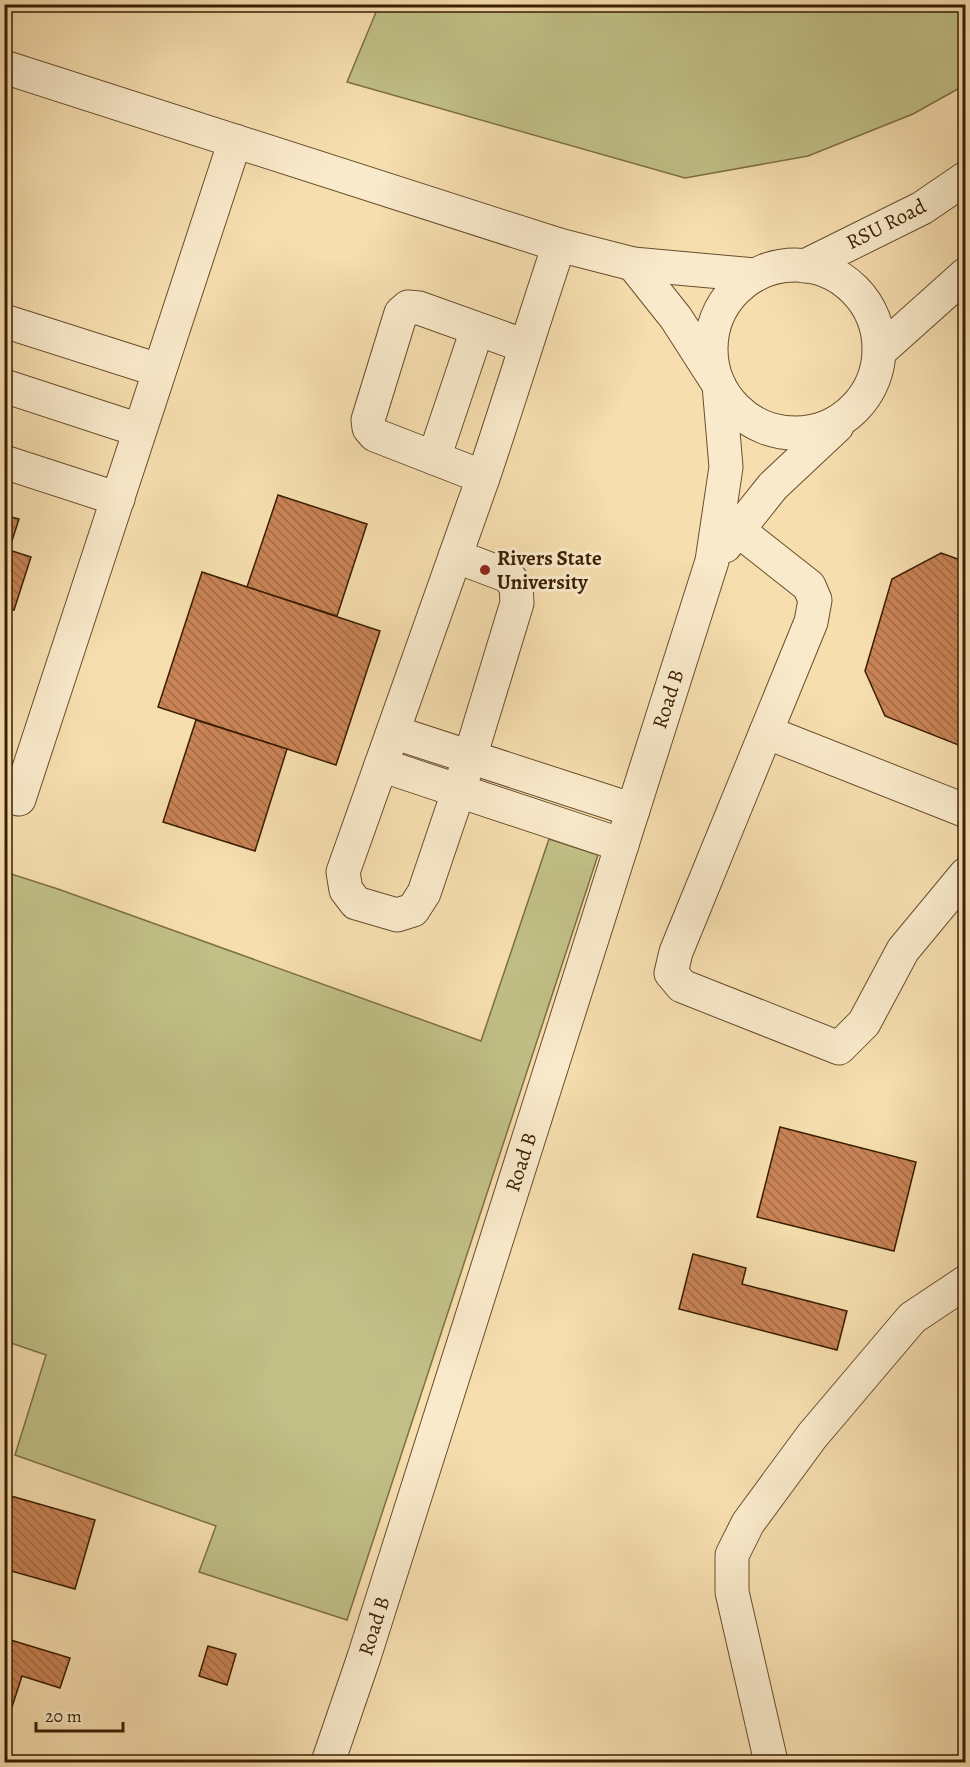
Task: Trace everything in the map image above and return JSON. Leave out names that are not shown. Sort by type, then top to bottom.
[{"type":"street","points":[[4,67],[559,245],[633,264],[755,275]]},
{"type":"street","points":[[19,799],[235,141]]},
{"type":"street","name":"RSU Road","points":[[805,266],[922,208],[966,178]]},
{"type":"street","points":[[455,556],[508,576],[516,586],[517,603],[470,757],[424,893],[413,910],[397,915],[356,903],[346,890],[344,872],[381,765],[393,732],[455,556],[483,477],[559,245]]},
{"type":"street","points":[[633,264],[676,318],[733,405],[752,421],[775,431],[800,433],[825,428],[847,416]]},
{"type":"street","points":[[805,266],[829,273],[850,286],[867,304],[877,327],[880,351],[878,370],[871,388],[860,403],[773,486],[712,561],[726,467],[719,385],[712,360],[712,335],[720,311],[735,290],[755,275],[779,267],[805,266]]},
{"type":"street","points":[[880,351],[966,274]]},
{"type":"street","points":[[483,477],[375,435],[369,428],[368,420],[401,313],[408,307],[419,308],[525,346]]},
{"type":"street","points":[[4,321],[158,370]]},
{"type":"street","points":[[434,458],[477,330]]},
{"type":"street","points":[[4,386],[139,430]]},
{"type":"street","points":[[4,462],[118,499]]},
{"type":"street","points":[[738,530],[809,586],[815,600],[811,622],[676,952],[671,973],[681,986],[839,1048],[864,1023],[903,950],[966,874]]},
{"type":"street","name":"Road B","points":[[328,1762],[372,1634],[712,561]]},
{"type":"street","points":[[393,732],[633,810]]},
{"type":"street","points":[[766,732],[966,811]]},
{"type":"street","points":[[381,765],[622,845]]},
{"type":"street","points":[[771,1762],[732,1592],[732,1555],[754,1515],[812,1436],[912,1318],[966,1282]]},
{"type":"shaded area","points":[[379,5],[965,5],[965,85],[913,114],[808,156],[685,178],[347,82]]},
{"type":"shaded area","points":[[549,839],[598,855],[347,1620],[199,1572],[216,1526],[15,1455],[46,1355],[5,1341],[5,872],[481,1041]]},
{"type":"building","points":[[278,495],[367,524],[337,616],[247,587]]},
{"type":"building","points":[[4,515],[19,519],[9,550],[31,557],[14,610],[4,607]]},
{"type":"building","points":[[941,553],[966,562],[966,748],[885,716],[865,671],[892,579]]},
{"type":"building","points":[[202,572],[380,631],[336,765],[158,707]]},
{"type":"building","points":[[196,720],[287,749],[255,851],[163,822]]},
{"type":"building","points":[[780,1127],[916,1162],[894,1251],[757,1217]]},
{"type":"building","points":[[693,1254],[746,1268],[742,1284],[847,1311],[837,1350],[679,1309]]},
{"type":"building","points":[[4,1494],[95,1520],[75,1589],[4,1569]]},
{"type":"building","points":[[4,1638],[70,1658],[60,1688],[22,1676],[10,1713],[4,1711]]},
{"type":"building","points":[[208,1646],[236,1654],[227,1685],[199,1676]]},
{"type":"place","name":"Rivers State University","points":[[485,570]]}]
